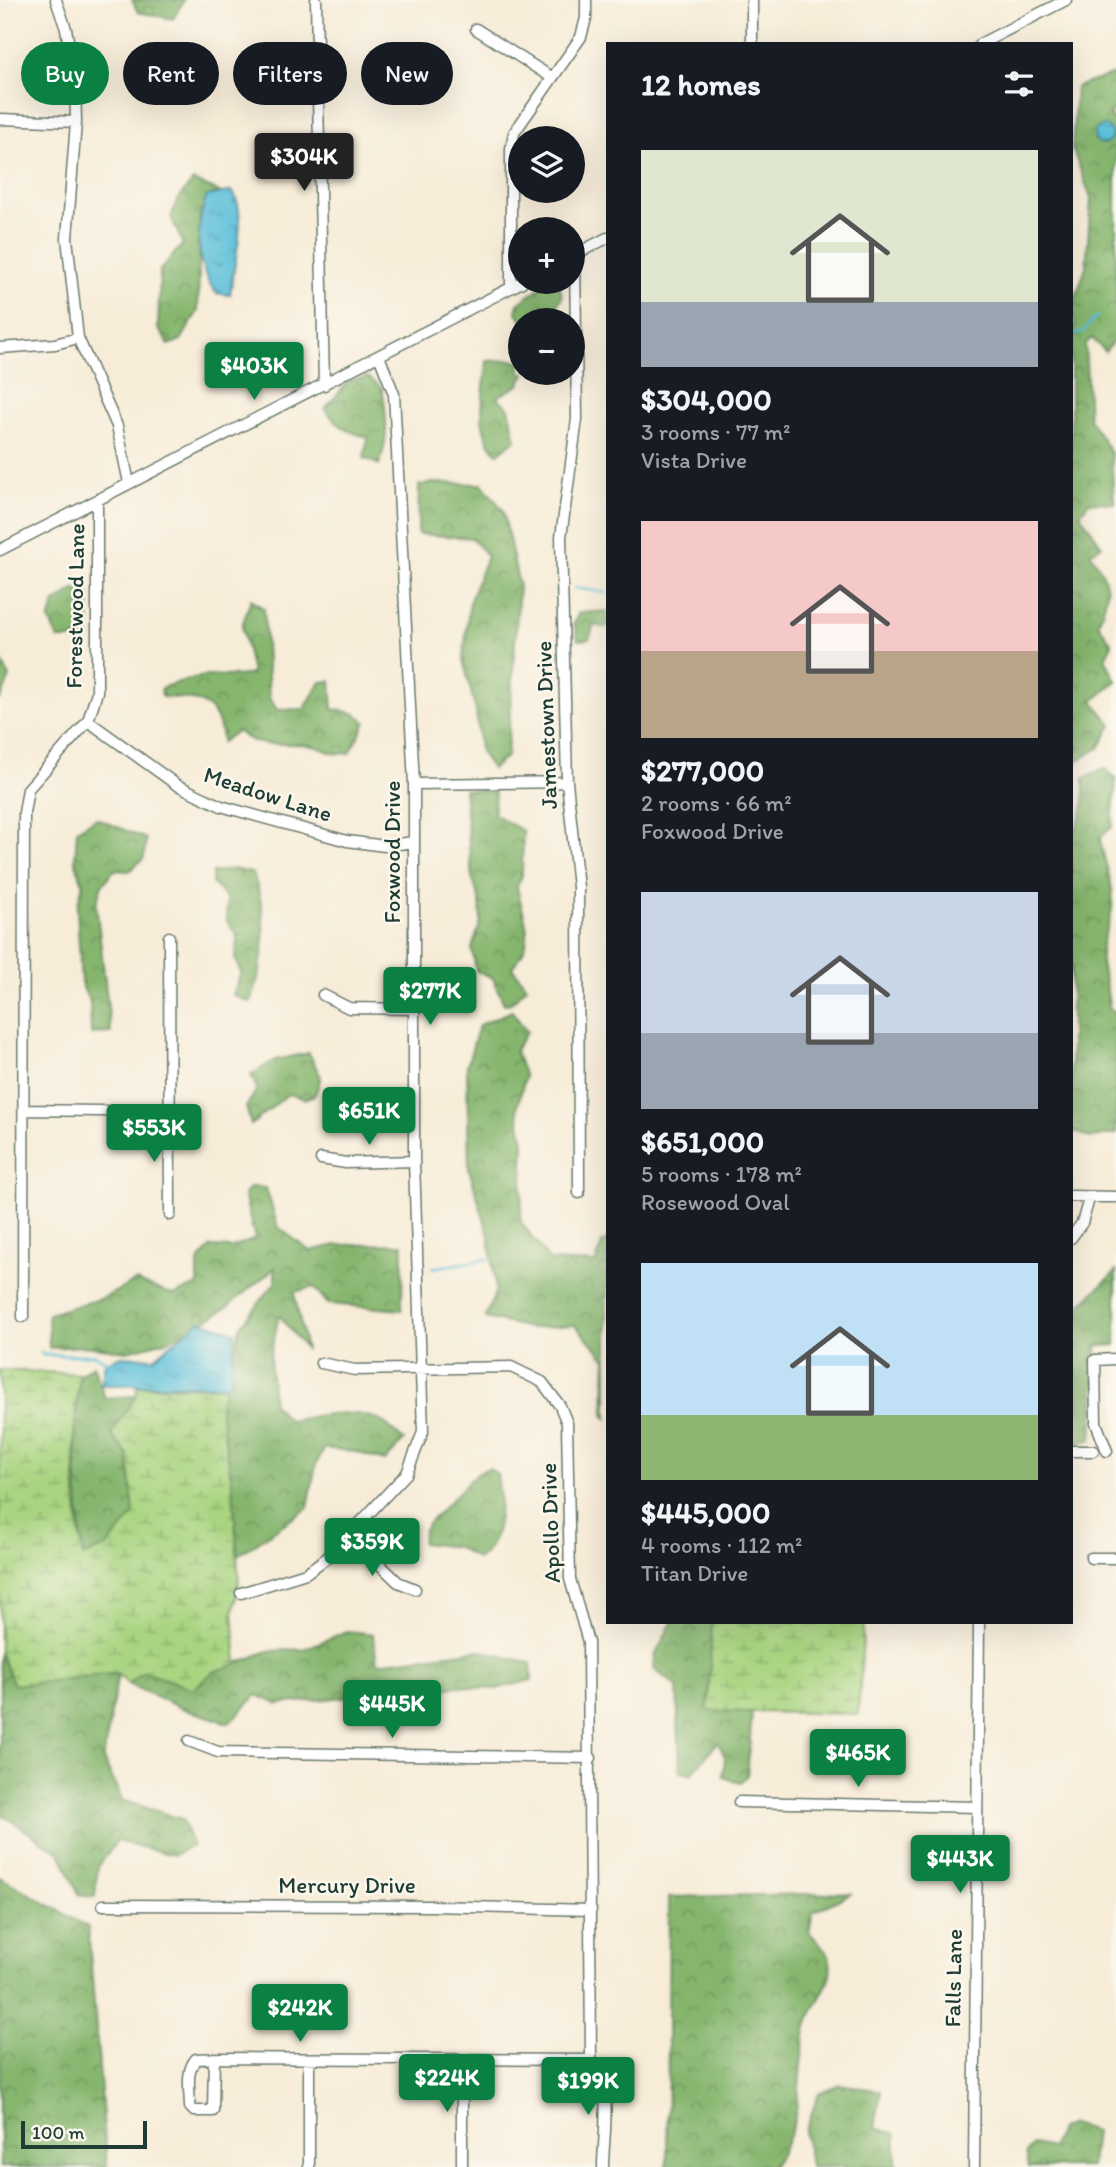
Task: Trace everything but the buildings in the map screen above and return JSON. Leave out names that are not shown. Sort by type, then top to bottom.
[{"type":"street","points":[[56,0],[66,29],[75,78],[76,122],[67,238],[78,338],[117,426],[129,483]]},
{"type":"street","points":[[316,0],[324,385]]},
{"type":"street","points":[[514,217],[511,149],[514,133],[581,37],[586,18],[586,0]]},
{"type":"street","points":[[752,0],[752,42]]},
{"type":"street","points":[[984,42],[1066,0]]},
{"type":"street","points":[[476,29],[551,78]]},
{"type":"street","points":[[0,119],[76,122]]},
{"type":"street","points":[[585,250],[606,239]]},
{"type":"street","points":[[0,550],[508,289]]},
{"type":"street","name":"Jamestown Drive","points":[[574,294],[578,394],[561,537],[567,782],[578,887],[579,1193]]},
{"type":"street","points":[[0,348],[55,344],[78,338]]},
{"type":"street","name":"Foxwood Drive","points":[[241,1593],[306,1573],[349,1535],[407,1473],[424,1432],[414,1161],[414,784],[394,394],[379,356]]},
{"type":"street","name":"Forestwood Lane","points":[[23,1317],[24,813],[28,789],[88,721],[97,692],[97,501]]},
{"type":"street","name":"Meadow Lane","points":[[88,721],[177,785],[221,806],[347,841],[385,846],[414,842]]},
{"type":"street","points":[[414,784],[567,782]]},
{"type":"street","points":[[169,937],[170,1215]]},
{"type":"street","points":[[323,995],[349,1009],[414,1009]]},
{"type":"street","points":[[25,1110],[170,1112]]},
{"type":"street","points":[[321,1159],[346,1163],[414,1161]]},
{"type":"street","points":[[1073,1196],[1089,1199],[1116,1197]]},
{"type":"street","points":[[1073,1235],[1082,1223],[1089,1199]]},
{"type":"street","points":[[1073,1451],[1104,1451],[1096,1423],[1095,1360],[1116,1359]]},
{"type":"street","name":"Apollo Drive","points":[[321,1363],[355,1370],[511,1367],[542,1382],[561,1406],[568,1434],[570,1579],[588,1642],[591,1758],[591,2060]]},
{"type":"street","points":[[349,1535],[398,1581],[415,1589]]},
{"type":"street","points":[[1091,1558],[1116,1558]]},
{"type":"street","name":"Falls Lane","points":[[974,2167],[979,1624]]},
{"type":"street","points":[[189,1741],[218,1752],[591,1758]]},
{"type":"street","points":[[739,1802],[977,1807]]},
{"type":"street","name":"Mercury Drive","points":[[103,1905],[432,1906],[591,1910]]},
{"type":"street","points":[[214,2058],[213,2111],[194,2111],[190,2107],[192,2064],[196,2059],[214,2058],[591,2060],[601,2071],[604,2092],[603,2167]]},
{"type":"street","points":[[309,2060],[309,2167]]},
{"type":"street","points":[[462,2060],[462,2167]]},
{"type":"green space","points":[[132,0],[184,0],[173,19],[138,12]]},
{"type":"green space","points":[[1114,74],[1116,108],[1109,113],[1116,124],[1116,337],[1105,352],[1092,338],[1085,344],[1089,418],[1111,453],[1114,503],[1089,502],[1080,514],[1102,546],[1090,553],[1105,579],[1105,603],[1098,623],[1112,644],[1105,658],[1116,681],[1093,701],[1112,725],[1099,748],[1077,761],[1076,729],[1073,724],[1073,305],[1086,267],[1091,198],[1073,151],[1076,87]]},
{"type":"green space","points":[[193,181],[220,192],[207,196],[200,215],[198,311],[181,340],[169,345],[158,328],[160,270],[183,244],[171,217],[177,200]]},
{"type":"green space","points":[[531,294],[561,294],[562,297],[557,308],[546,308],[542,305],[538,308],[517,308]]},
{"type":"green space","points":[[508,360],[508,385],[519,385],[497,397],[509,408],[516,439],[498,454],[490,444],[483,422],[487,361]]},
{"type":"green space","points":[[368,377],[382,388],[385,408],[386,436],[379,465],[364,458],[368,437],[343,428],[325,409],[349,381]]},
{"type":"green space","points":[[482,484],[503,510],[519,586],[507,756],[492,769],[480,752],[476,711],[463,660],[470,600],[487,556],[472,538],[418,534],[419,485]]},
{"type":"green space","points":[[75,589],[89,593],[89,639],[58,639],[49,620],[55,603]]},
{"type":"green space","points":[[251,599],[264,609],[269,697],[277,710],[304,709],[321,682],[331,681],[333,709],[354,713],[366,722],[350,753],[335,753],[307,745],[262,743],[237,731],[222,742],[217,718],[212,710],[196,701],[162,697],[161,688],[189,679],[252,674],[242,626]]},
{"type":"green space","points":[[606,611],[606,628],[594,625],[589,639],[578,640],[574,623],[579,613]]},
{"type":"green space","points":[[0,658],[10,677],[0,700]]},
{"type":"green space","points":[[1104,768],[1116,778],[1112,827],[1100,838],[1112,898],[1111,913],[1101,948],[1101,961],[1109,1008],[1116,1013],[1116,1134],[1090,1138],[1073,1131],[1073,836],[1084,806],[1084,778]]},
{"type":"green space","points":[[464,789],[495,792],[494,814],[523,831],[522,876],[517,886],[527,938],[520,957],[512,967],[527,987],[511,1003],[504,1004],[493,978],[476,971],[472,948],[481,921],[480,902],[472,877]]},
{"type":"green space","points":[[96,818],[146,839],[144,858],[129,871],[114,870],[101,887],[96,904],[111,1033],[91,1034],[90,1003],[81,983],[77,907],[83,884],[75,860],[77,830]]},
{"type":"green space","points":[[233,869],[253,873],[261,904],[264,938],[260,971],[250,1002],[233,995],[241,973],[235,958],[238,937],[226,919],[227,899],[212,883],[212,873]]},
{"type":"green space","points":[[512,1011],[527,1032],[515,1050],[525,1077],[517,1108],[524,1142],[521,1222],[550,1261],[596,1263],[602,1243],[606,1241],[606,1359],[575,1325],[530,1328],[485,1318],[496,1290],[489,1236],[469,1169],[467,1066],[479,1025]]},
{"type":"green space","points":[[309,1053],[321,1077],[315,1095],[305,1099],[288,1094],[251,1125],[246,1107],[257,1089],[251,1075],[275,1060]]},
{"type":"green space","points":[[251,1187],[266,1188],[278,1227],[310,1251],[336,1245],[403,1244],[402,1310],[328,1304],[314,1287],[294,1292],[306,1350],[279,1315],[270,1357],[273,1404],[289,1421],[324,1415],[361,1415],[383,1422],[404,1440],[385,1461],[356,1452],[325,1448],[316,1464],[308,1508],[238,1555],[233,1490],[220,1409],[240,1327],[275,1283],[275,1268],[222,1311],[170,1340],[127,1351],[84,1346],[49,1348],[48,1314],[103,1298],[136,1281],[174,1295],[198,1285],[198,1262],[211,1247],[232,1248],[255,1239],[244,1194]]},
{"type":"green space","points":[[1116,1271],[1116,1345],[1097,1346],[1092,1439],[1076,1444],[1075,1358],[1073,1360],[1073,1312]]},
{"type":"green space","points":[[606,1359],[606,1417],[604,1415]]},
{"type":"green space","points":[[93,1365],[105,1398],[136,1396],[111,1434],[128,1455],[134,1514],[107,1547],[83,1556],[76,1465],[77,1397],[80,1374]]},
{"type":"green space","points":[[0,1370],[80,1374],[75,1419],[75,1465],[83,1556],[107,1547],[134,1514],[128,1455],[111,1434],[136,1396],[137,1386],[225,1387],[220,1409],[233,1490],[239,1585],[233,1612],[237,1664],[213,1672],[193,1689],[144,1671],[128,1684],[117,1673],[14,1685],[0,1653]]},
{"type":"green space","points":[[489,1468],[497,1474],[500,1508],[496,1532],[486,1552],[478,1559],[457,1547],[422,1543],[423,1531],[429,1523],[476,1474]]},
{"type":"green space","points":[[671,1624],[712,1624],[708,1711],[752,1712],[747,1776],[741,1783],[723,1777],[725,1757],[718,1742],[691,1774],[680,1772],[677,1687],[654,1669],[655,1656]]},
{"type":"green space","points":[[712,1624],[864,1624],[858,1714],[708,1711]]},
{"type":"green space","points":[[347,1631],[373,1634],[377,1663],[479,1650],[531,1663],[532,1680],[496,1689],[453,1686],[416,1695],[383,1714],[355,1696],[278,1704],[257,1695],[229,1723],[181,1708],[128,1684],[144,1671],[193,1689],[213,1672],[268,1651],[304,1649]]},
{"type":"green space","points":[[0,1653],[14,1685],[118,1673],[103,1759],[122,1800],[182,1819],[193,1846],[174,1855],[117,1841],[98,1867],[95,1897],[79,1895],[61,1854],[0,1813]]},
{"type":"green space","points":[[0,1877],[88,1927],[107,2167],[0,2167]]},
{"type":"green space","points":[[852,1893],[813,1912],[809,1932],[828,1954],[830,1974],[808,2023],[796,2113],[791,2130],[772,2167],[667,2167],[669,1897]]},
{"type":"green space","points":[[840,2084],[881,2091],[875,2128],[896,2134],[896,2167],[810,2167],[805,2131],[819,2093]]},
{"type":"green space","points":[[1071,2124],[1095,2131],[1091,2167],[1029,2167],[1026,2153],[1034,2144],[1052,2148],[1059,2129]]},
{"type":"water","points":[[1103,126],[1109,129],[1112,135],[1109,141],[1103,144],[1097,141],[1094,135],[1097,129]]},
{"type":"water","points":[[232,191],[237,201],[240,226],[230,295],[216,293],[209,282],[201,258],[199,233],[207,196]]},
{"type":"water","points":[[200,1321],[235,1332],[230,1385],[101,1385],[105,1363],[121,1356],[154,1358]]},
{"type":"waterway","points":[[1073,335],[1082,333],[1097,316]]},
{"type":"waterway","points":[[576,588],[606,593]]},
{"type":"waterway","points":[[432,1268],[488,1259]]},
{"type":"waterway","points":[[41,1352],[43,1355],[95,1355],[108,1362]]}]
